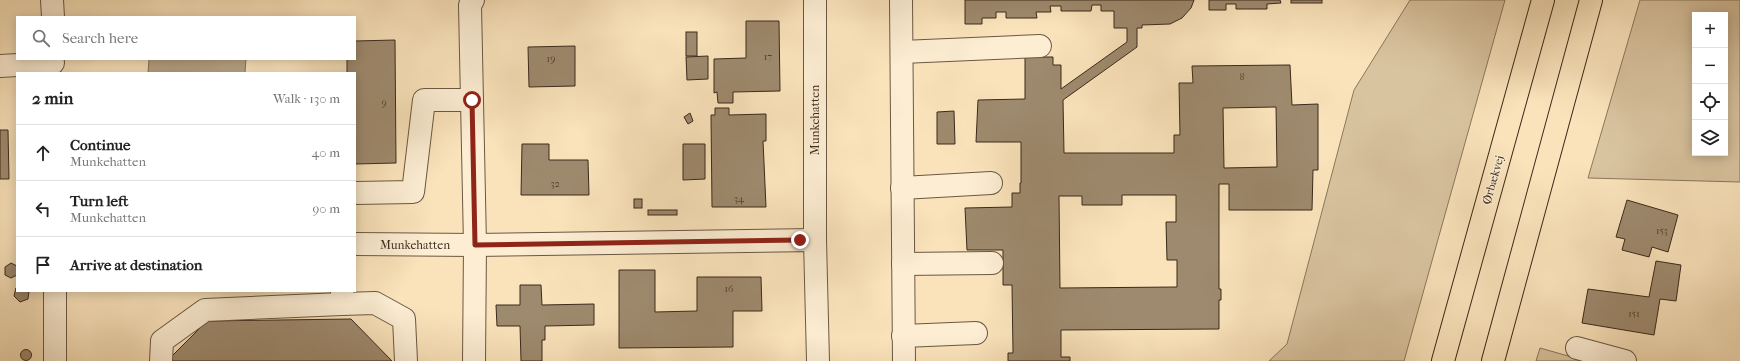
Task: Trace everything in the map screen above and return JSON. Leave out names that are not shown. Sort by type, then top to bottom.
[{"type":"main road","name":"Ørbækvej","points":[[1442,361],[1543,0]]},
{"type":"main road","points":[[1493,361],[1591,0]]},
{"type":"street","points":[[52,0],[52,16]]},
{"type":"street","points":[[473,0],[470,5],[475,245],[474,361]]},
{"type":"street","name":"Munkehatten","points":[[815,0],[815,240],[818,361]]},
{"type":"street","points":[[901,0],[904,361]]},
{"type":"street","points":[[902,52],[1040,46]]},
{"type":"street","points":[[0,66],[53,65]]},
{"type":"street","points":[[356,193],[414,192],[424,100],[472,100]]},
{"type":"street","points":[[902,188],[991,183]]},
{"type":"street","name":"Munkehatten","points":[[356,244],[475,245],[815,240]]},
{"type":"street","points":[[903,264],[992,263]]},
{"type":"street","points":[[55,292],[55,361]]},
{"type":"street","points":[[161,361],[162,341],[205,310],[342,297],[375,303],[404,319],[406,361]]},
{"type":"street","points":[[903,336],[976,333]]},
{"type":"street","points":[[1577,348],[1625,361]]},
{"type":"shaded area","points":[[1410,0],[1505,0],[1404,361],[1269,361],[1287,344],[1354,90]]},
{"type":"shaded area","points":[[1640,0],[1740,0],[1740,182],[1588,178]]},
{"type":"shaded area","points":[[149,60],[246,60],[245,72],[148,72]]},
{"type":"shaded area","points":[[1540,348],[1586,361],[1536,361]]},
{"type":"building","points":[[965,0],[1194,0],[1191,8],[1182,18],[1170,24],[1142,25],[1142,28],[1137,28],[1137,47],[1063,100],[1064,153],[1174,153],[1174,135],[1180,135],[1179,83],[1193,83],[1192,66],[1290,65],[1292,105],[1318,104],[1318,170],[1313,170],[1312,210],[1229,210],[1229,184],[1219,184],[1219,289],[1221,289],[1221,300],[1219,300],[1219,329],[1061,330],[1061,357],[1070,357],[1070,361],[1008,361],[1008,353],[1013,353],[1012,285],[1003,285],[1003,250],[967,250],[965,208],[1012,207],[1012,193],[1020,193],[1021,142],[976,142],[978,100],[1025,99],[1025,57],[1053,57],[1053,65],[1061,65],[1061,89],[1127,42],[1127,28],[1114,28],[1114,11],[1101,11],[1101,5],[1092,5],[1091,11],[1061,11],[1061,6],[1050,6],[1051,12],[1036,12],[1037,18],[1006,18],[1006,12],[996,12],[996,18],[982,18],[982,24],[965,24]],"holes":[[[1276,107],[1277,167],[1224,168],[1223,108]],[[1122,195],[1176,195],[1176,222],[1166,222],[1167,260],[1177,260],[1177,287],[1060,288],[1059,196],[1082,196],[1082,205],[1122,205]]]},
{"type":"building","points":[[1209,0],[1280,0],[1281,3],[1267,4],[1267,9],[1236,9],[1236,4],[1226,4],[1226,10],[1209,10]]},
{"type":"building","points":[[1291,0],[1322,0],[1322,3],[1291,3]]},
{"type":"building","points":[[746,21],[779,21],[780,91],[733,92],[733,103],[718,103],[717,92],[714,93],[714,59],[746,58]]},
{"type":"building","points":[[686,32],[697,32],[697,56],[686,56]]},
{"type":"building","points":[[395,40],[396,163],[356,164],[356,72],[347,72],[347,60],[356,60],[356,41]]},
{"type":"building","points":[[575,46],[575,86],[529,87],[528,47]]},
{"type":"building","points":[[708,56],[708,79],[687,80],[686,57]]},
{"type":"building","points":[[715,108],[729,108],[729,115],[766,114],[766,141],[763,141],[766,207],[712,207],[711,115],[715,115]]},
{"type":"building","points":[[954,111],[955,144],[937,144],[937,112]]},
{"type":"building","points":[[690,113],[693,121],[688,124],[684,117]]},
{"type":"building","points":[[0,130],[8,130],[9,179],[0,179]]},
{"type":"building","points":[[522,144],[549,144],[549,160],[588,160],[589,195],[521,195]]},
{"type":"building","points":[[683,144],[705,144],[705,179],[683,180]]},
{"type":"building","points":[[634,199],[642,199],[642,208],[634,208]]},
{"type":"building","points":[[1627,200],[1678,215],[1668,252],[1652,247],[1649,257],[1622,250],[1625,239],[1616,237]]},
{"type":"building","points":[[648,210],[677,210],[677,215],[648,215]]},
{"type":"building","points":[[1656,261],[1681,265],[1676,301],[1660,299],[1654,335],[1582,323],[1588,289],[1649,297]]},
{"type":"building","points":[[11,263],[16,266],[16,276],[11,278],[5,275],[5,267]]},
{"type":"building","points":[[619,270],[655,270],[655,312],[697,311],[697,277],[761,277],[762,311],[733,311],[733,347],[619,348]]},
{"type":"building","points":[[520,285],[541,285],[542,305],[594,304],[594,325],[545,326],[545,340],[542,340],[542,361],[521,361],[520,326],[497,326],[496,305],[520,305]]},
{"type":"building","points":[[16,288],[16,292],[29,292],[28,299],[20,302],[14,296]]},
{"type":"building","points":[[351,319],[392,361],[167,361],[207,321]]},
{"type":"building","points":[[24,350],[28,350],[30,351],[30,359],[24,360],[21,357],[21,353]]},
{"type":"route","points":[[472,100],[475,245],[800,240]]}]
